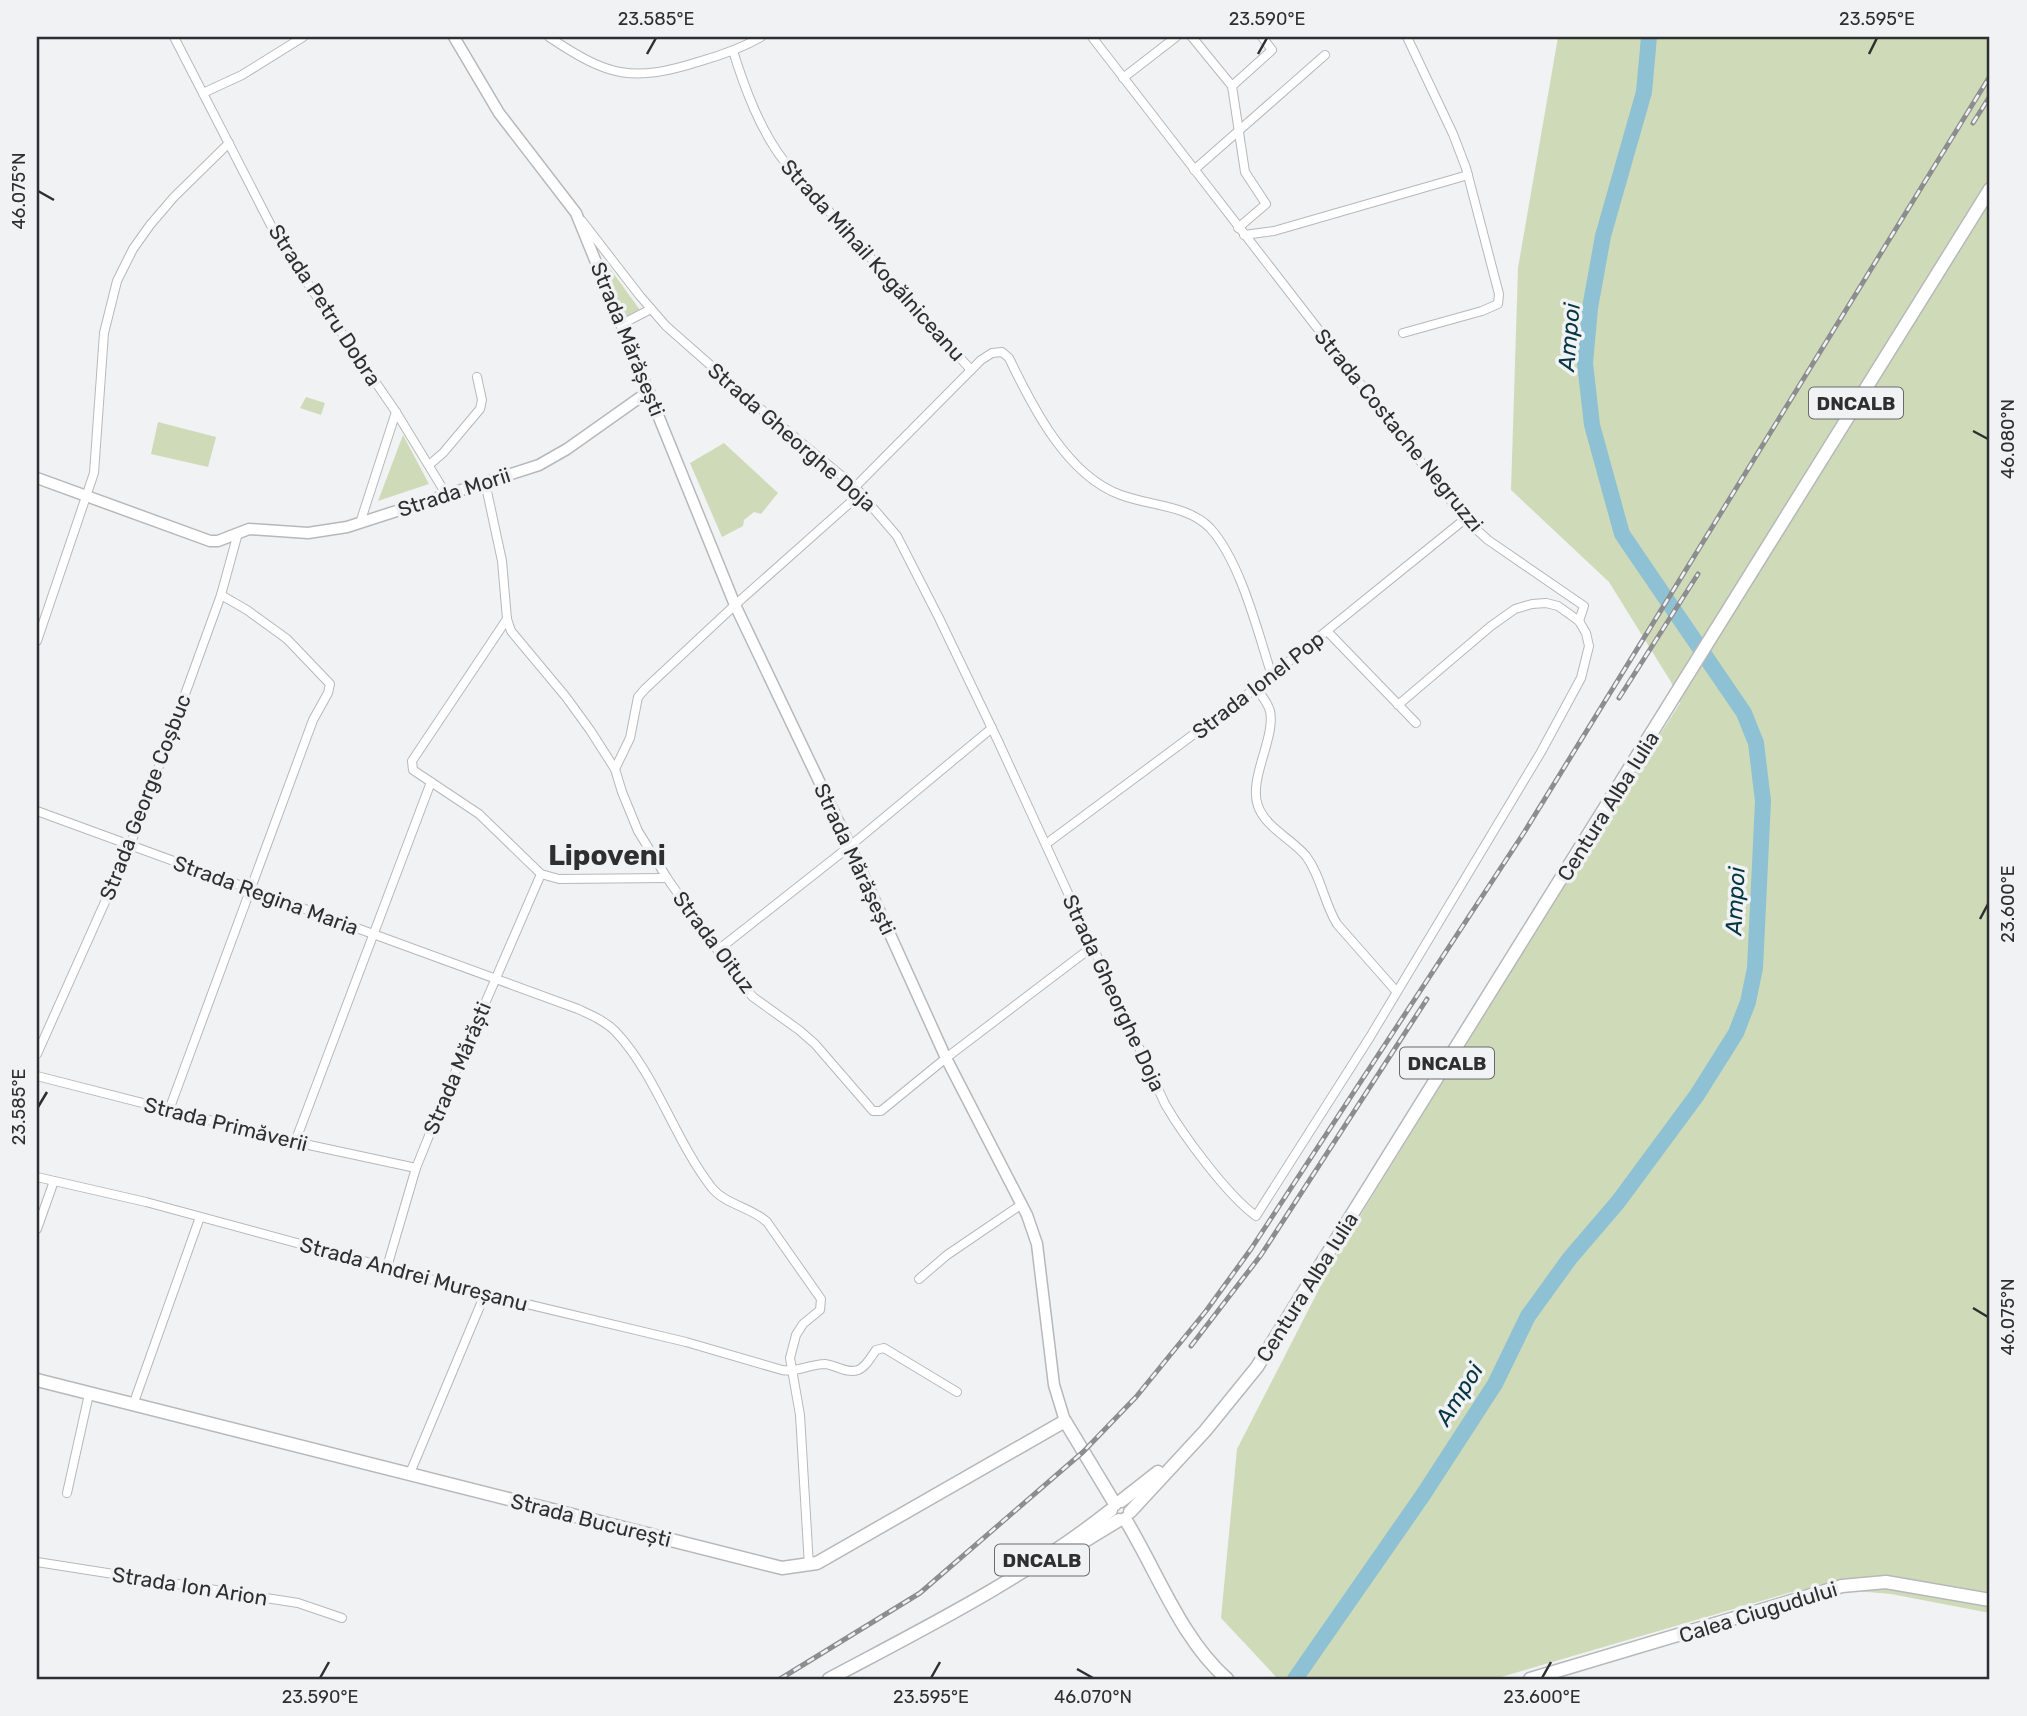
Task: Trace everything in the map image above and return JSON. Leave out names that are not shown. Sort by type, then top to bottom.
[{"type":"main road","name":"Centura Alba Iulia","points":[[829,1679],[969,1604],[1120,1511],[1216,1417],[1257,1367],[1990,189]]},
{"type":"main road","name":"Strada București","points":[[37,1380],[782,1568],[809,1566],[826,1558],[1065,1421]]},
{"type":"main road","name":"Strada Mărășești","points":[[1065,1421],[1120,1511]]},
{"type":"main road","points":[[1120,1511],[1189,1634],[1205,1657],[1227,1679]]},
{"type":"main road","name":"Calea Ciugudului","points":[[1530,1679],[1842,1586],[1876,1582],[1899,1583],[1990,1600]]},
{"type":"street","name":"Strada Petru Dobra","points":[[174,37],[292,263],[396,412],[446,494]]},
{"type":"street","points":[[203,93],[242,75],[303,37]]},
{"type":"street","name":"Strada Gheorghe Doja","points":[[454,37],[499,113],[651,309],[750,400],[858,490],[889,526],[906,551],[992,728],[1175,1120],[1235,1197],[1256,1216],[1370,1037],[1541,752],[1581,678],[1589,646],[1579,621]]},
{"type":"street","points":[[549,37],[604,67],[630,75],[668,72],[733,51],[761,37]]},
{"type":"street","name":"Strada Costache Negruzzi","points":[[1092,37],[1465,519],[1488,540],[1584,606],[1579,621]]},
{"type":"street","points":[[1123,78],[1176,37]]},
{"type":"street","points":[[1192,37],[1232,86],[1245,172],[1266,204],[1241,232]]},
{"type":"street","points":[[1232,86],[1272,50],[1262,37]]},
{"type":"street","points":[[1403,333],[1482,311],[1498,304],[1499,294],[1468,175],[1454,134],[1408,37]]},
{"type":"street","name":"Strada Mihail Kogălniceanu","points":[[733,51],[740,75],[772,145],[971,370],[992,353],[1002,352],[1009,358],[1037,414],[1061,446],[1094,481],[1120,495],[1190,514],[1209,527],[1220,540],[1249,605],[1272,676]]},
{"type":"street","points":[[1194,170],[1325,55]]},
{"type":"street","points":[[37,641],[88,496],[96,459],[104,333],[117,281],[125,262],[150,225],[174,197],[229,143]]},
{"type":"street","points":[[1241,232],[1274,231],[1468,175]]},
{"type":"street","name":"Strada Mărășești","points":[[576,213],[735,605],[850,846],[946,1058],[1022,1204],[1037,1244],[1054,1385],[1065,1421]]},
{"type":"street","points":[[622,324],[651,309]]},
{"type":"street","points":[[615,769],[630,738],[638,697],[858,490],[971,370]]},
{"type":"street","points":[[429,465],[443,453],[480,409],[482,400],[477,377]]},
{"type":"street","name":"Strada Morii","points":[[37,478],[199,539],[218,541],[249,529],[308,533],[333,530],[551,460],[649,391]]},
{"type":"street","points":[[360,523],[396,412]]},
{"type":"street","points":[[485,482],[502,561],[507,619],[412,761],[411,767],[479,814],[541,874],[559,879],[667,878]]},
{"type":"street","name":"Strada Ionel Pop","points":[[1046,844],[1272,676],[1465,519]]},
{"type":"street","name":"Strada George Coșbuc","points":[[37,1054],[130,846],[220,596],[238,533]]},
{"type":"street","points":[[169,1110],[313,720],[330,684],[287,639],[247,610],[220,596]]},
{"type":"street","points":[[1398,705],[1515,609],[1546,603],[1558,606],[1579,621]]},
{"type":"street","name":"Strada Oituz","points":[[507,619],[515,637],[566,697],[615,769],[621,792],[638,831],[667,878],[753,997],[807,1037],[873,1111],[881,1111],[946,1058]]},
{"type":"street","points":[[1327,631],[1416,723]]},
{"type":"street","points":[[1256,688],[1270,710],[1257,785],[1257,804],[1264,817],[1308,858],[1337,925],[1396,991]]},
{"type":"street","points":[[718,950],[850,846],[992,728]]},
{"type":"street","points":[[295,1142],[431,782]]},
{"type":"street","name":"Strada Regina Maria","points":[[37,811],[578,1009],[606,1024],[616,1032],[638,1062],[682,1144],[712,1189],[718,1195],[758,1214],[767,1222],[821,1299],[820,1310],[803,1324],[796,1335],[790,1358],[791,1372]]},
{"type":"street","name":"Strada Mărăști","points":[[387,1267],[416,1168],[494,979],[541,874]]},
{"type":"street","points":[[946,1058],[1092,947]]},
{"type":"street","name":"Strada Primăverii","points":[[37,1076],[295,1142],[416,1168]]},
{"type":"street","name":"Strada Andrei Mureșanu","points":[[37,1177],[146,1202],[485,1294],[686,1342],[791,1372],[826,1364],[850,1371],[858,1370],[867,1364],[880,1347],[890,1350],[957,1392]]},
{"type":"street","points":[[37,1229],[54,1181]]},
{"type":"street","points":[[919,1279],[947,1255],[1022,1204]]},
{"type":"street","points":[[133,1405],[200,1217]]},
{"type":"street","points":[[410,1473],[485,1294]]},
{"type":"street","points":[[791,1372],[800,1415],[809,1566]]},
{"type":"street","points":[[67,1493],[89,1394]]},
{"type":"street","name":"Strada Ion Arion","points":[[37,1562],[298,1604],[342,1618]]},
{"type":"green space","points":[[1558,37],[1990,37],[1990,1613],[1891,1594],[1856,1591],[1792,1592],[1494,1679],[1278,1679],[1221,1618],[1237,1449],[1338,1252],[1549,909],[1680,703],[1671,682],[1609,582],[1511,490],[1518,268]]},
{"type":"green space","points":[[606,263],[640,310],[626,318],[602,265]]},
{"type":"green space","points":[[306,397],[325,403],[321,415],[300,408]]},
{"type":"green space","points":[[158,422],[216,437],[208,467],[151,454]]},
{"type":"green space","points":[[403,435],[429,484],[378,501]]},
{"type":"green space","points":[[724,443],[778,493],[761,514],[754,512],[744,520],[743,526],[722,537],[690,463]]},
{"type":"waterway","name":"Ampoi","points":[[1295,1679],[1423,1495],[1495,1384],[1528,1316],[1570,1258],[1618,1202],[1697,1095],[1736,1033],[1748,1002],[1755,968],[1763,801],[1756,743],[1744,713],[1622,534],[1592,425],[1585,363],[1590,308],[1603,236],[1644,92],[1649,37]]},
{"type":"railway","points":[[780,1679],[920,1593],[1083,1452],[1136,1397],[1206,1311],[1251,1249],[1525,831],[1990,76]]},
{"type":"railway","points":[[1973,123],[1990,96]]},
{"type":"railway","points":[[1619,698],[1698,574]]},
{"type":"railway","points":[[1191,1346],[1261,1255],[1427,999]]},
{"type":"district","name":"Lipoveni","points":[[607,855]]}]
